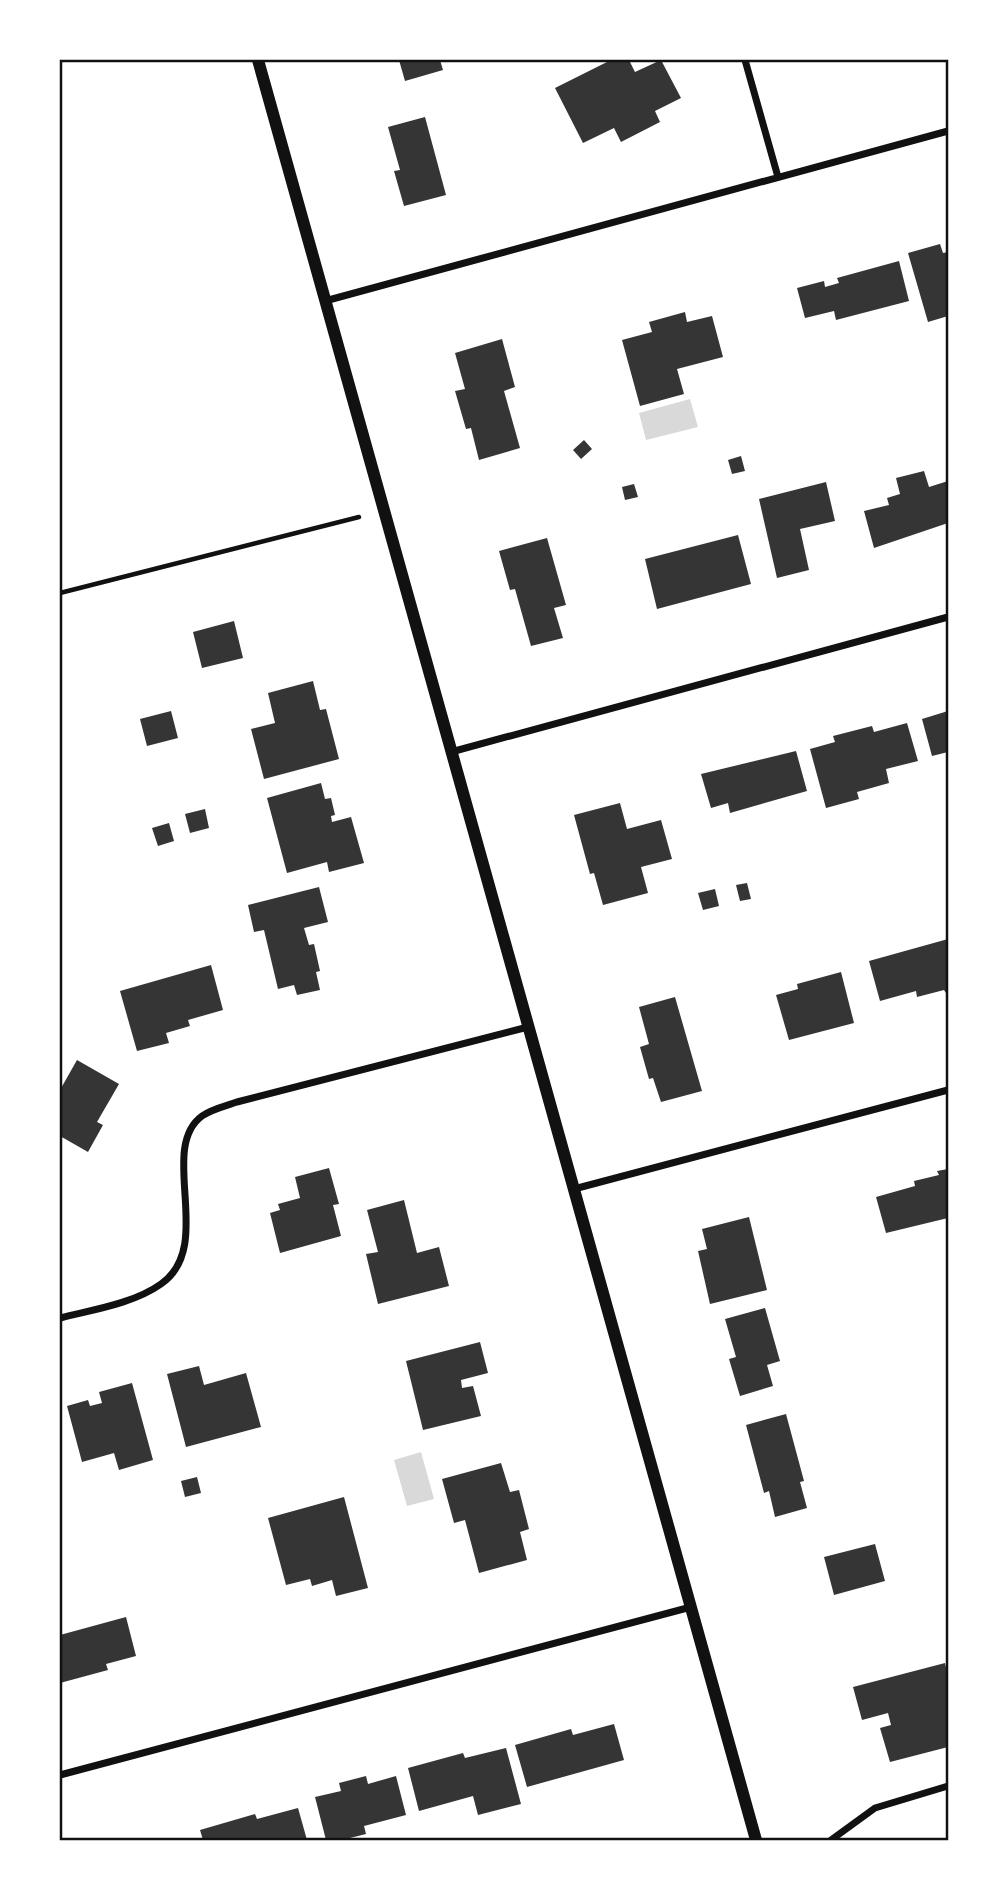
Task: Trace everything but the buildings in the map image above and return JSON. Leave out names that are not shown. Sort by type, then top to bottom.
[{"type":"street","points":[[258,60],[756,1840]]},
{"type":"street","points":[[744,60],[778,177]]},
{"type":"street","points":[[324,302],[948,131]]},
{"type":"street","points":[[451,752],[948,617]]},
{"type":"street","points":[[60,1318],[137,1296],[161,1284],[173,1271],[186,1239],[185,1149],[191,1129],[202,1116],[237,1102],[528,1027]]},
{"type":"street","points":[[573,1189],[948,1090]]},
{"type":"street","points":[[60,1775],[692,1606]]},
{"type":"street","points":[[831,1840],[875,1808],[948,1786]]},
{"type":"path","points":[[60,593],[359,517]]},
{"type":"shaded area","points":[[690,399],[698,427],[646,440],[639,413]]},
{"type":"shaded area","points":[[421,1452],[434,1499],[407,1506],[394,1460]]}]
